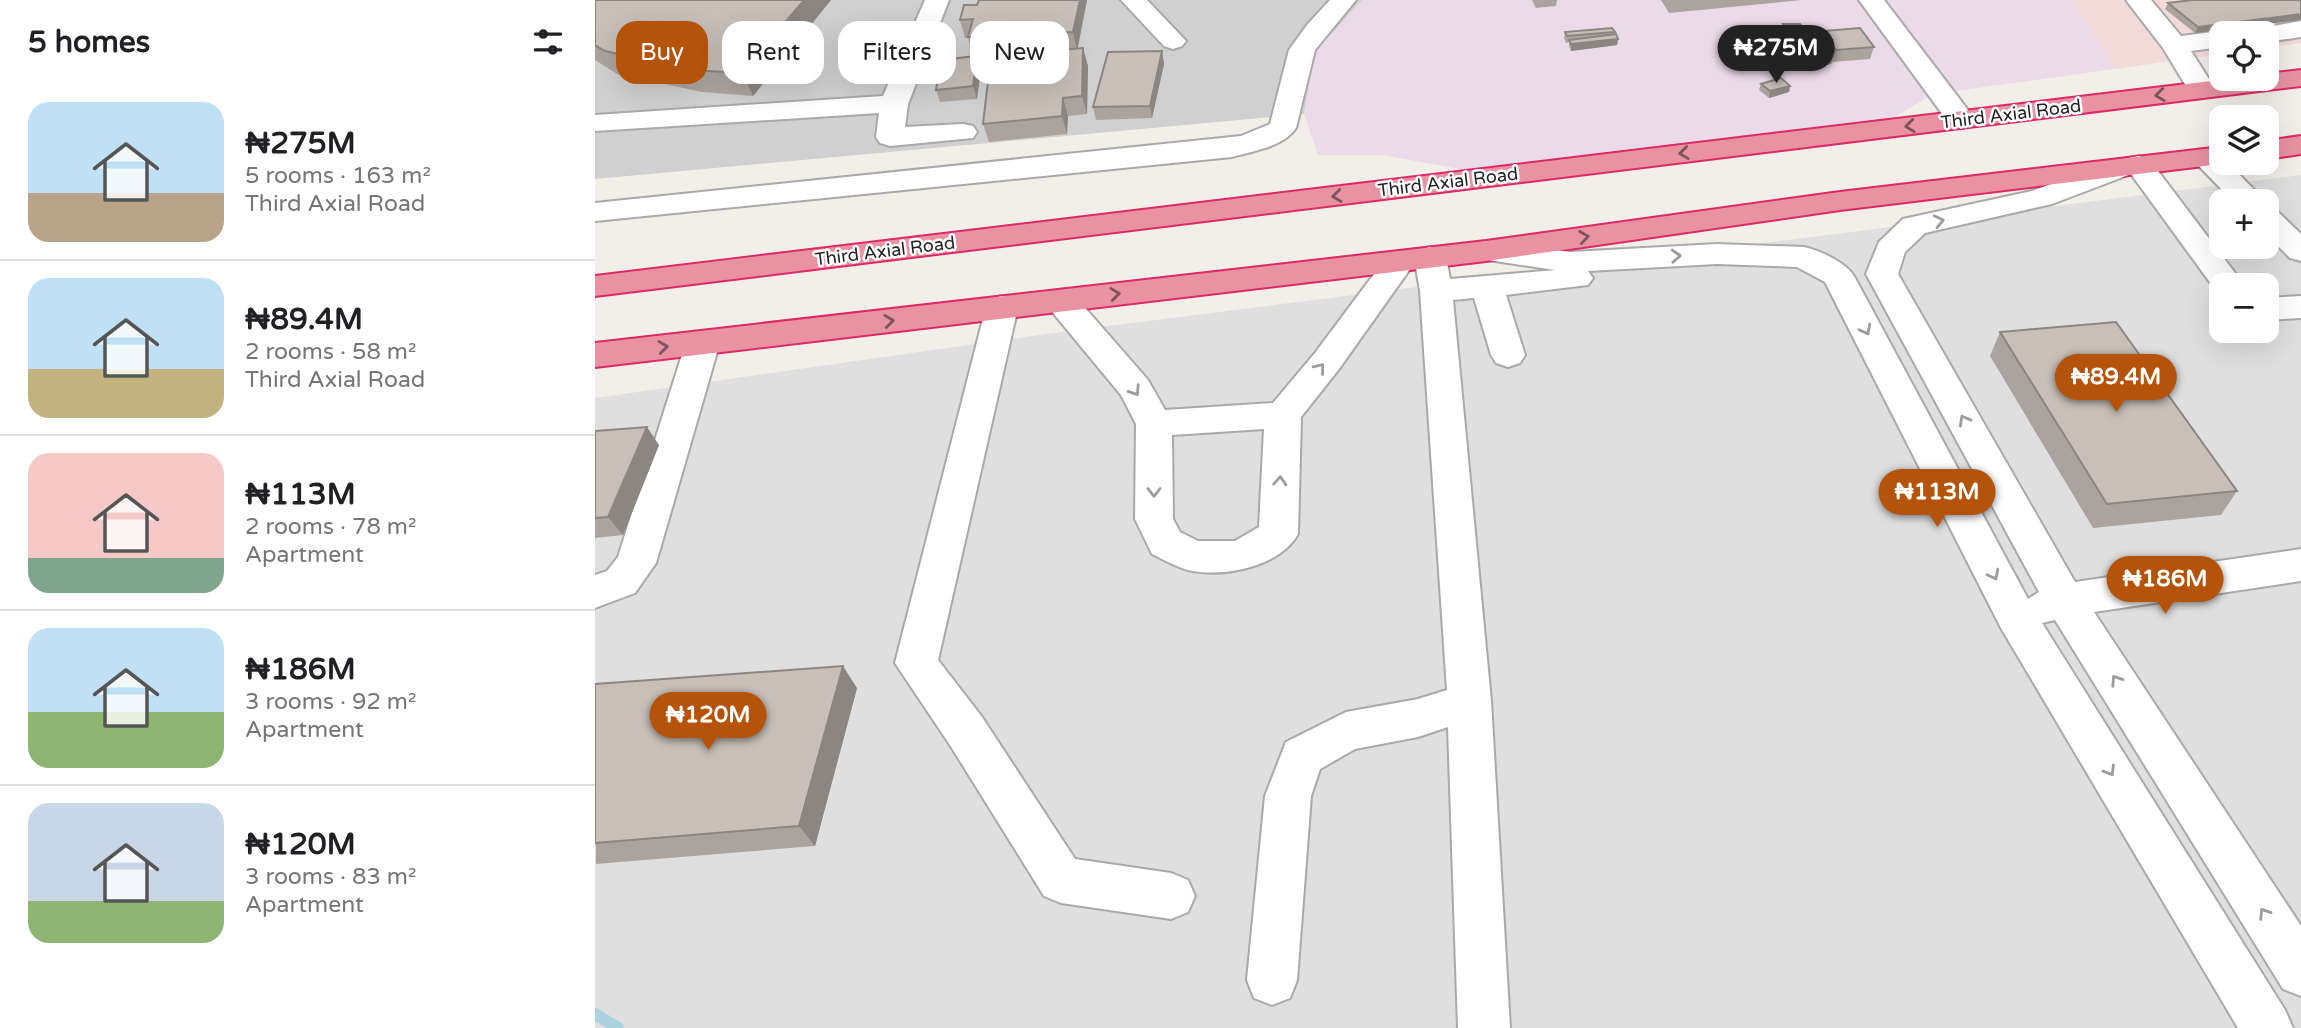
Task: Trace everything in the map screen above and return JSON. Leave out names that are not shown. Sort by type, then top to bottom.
[{"type":"highway","name":"Third Axial Road","points":[[595,286],[2301,78]]},
{"type":"highway","points":[[2279,148],[2301,145]]},
{"type":"highway","points":[[1487,269],[1826,203],[2209,157]]},
{"type":"highway","points":[[595,355],[1061,300],[1422,269]]},
{"type":"street","points":[[937,0],[894,104],[890,137],[963,132]]},
{"type":"street","points":[[1133,0],[1173,41]]},
{"type":"street","points":[[595,212],[1232,148],[1281,129],[1287,121],[1291,78],[1301,50],[1344,0]]},
{"type":"street","points":[[1871,0],[1961,120]]},
{"type":"street","points":[[2139,0],[2174,44],[2202,90]]},
{"type":"street","points":[[2279,32],[2301,29]]},
{"type":"street","points":[[2174,44],[2209,40]]},
{"type":"street","points":[[595,123],[894,104]]},
{"type":"street","points":[[2218,273],[2131,166],[2041,198],[1914,226],[1890,249],[1882,274],[2064,600],[2301,971]]},
{"type":"street","points":[[2228,175],[2240,189]]},
{"type":"street","points":[[2279,230],[2301,251]]},
{"type":"street","points":[[1487,269],[1717,254],[1804,257],[1838,276],[2016,616],[2267,1028]]},
{"type":"street","points":[[1422,269],[1469,701],[1485,1028]]},
{"type":"street","points":[[1061,300],[1136,389],[1154,424],[1154,519],[1166,543],[1194,556],[1241,556],[1278,534],[1283,415],[1422,269],[1641,271]]},
{"type":"street","points":[[1487,269],[1508,355]]},
{"type":"street","points":[[1002,307],[916,663],[966,731],[1061,880],[1171,896]]},
{"type":"street","points":[[2279,308],[2301,307]]},
{"type":"street","points":[[595,592],[621,582],[636,563],[703,342]]},
{"type":"street","points":[[1154,424],[1283,415]]},
{"type":"street","points":[[635,434],[676,429]]},
{"type":"street","points":[[2016,616],[2064,600],[2301,565]]},
{"type":"street","points":[[1272,980],[1288,796],[1302,756],[1346,731],[1418,718],[1469,701]]},
{"type":"shaded area","points":[[595,0],[1362,0],[1314,53],[1304,114],[595,179]]},
{"type":"shaded area","points":[[1362,0],[2071,0],[2115,69],[1933,94],[1891,119],[1807,134],[1477,172],[1382,155],[1318,155],[1304,114],[1313,53]]},
{"type":"shaded area","points":[[2071,0],[2301,0],[2301,43],[2279,46],[2279,21],[2209,21],[2209,56],[2115,69]]},
{"type":"shaded area","points":[[2301,175],[2301,1028],[595,1028],[595,398],[1061,332]]},
{"type":"building","points":[[595,0],[804,0],[786,21],[722,21],[722,72],[708,71],[708,21],[616,21],[616,53],[595,45]]},
{"type":"building","points":[[979,0],[1080,0],[1073,32],[1069,32],[1069,21],[960,20],[964,5],[977,5]]},
{"type":"building","points":[[2192,0],[2301,0],[2301,14],[2246,21],[2209,21],[2209,26],[2198,27],[2168,3]]},
{"type":"building","points":[[1783,24],[1800,24],[1806,32],[1821,32],[1834,52],[1804,55],[1787,50],[1780,40],[1788,33]]},
{"type":"building","points":[[1612,28],[1615,32],[1567,36],[1565,32]]},
{"type":"building","points":[[1860,28],[1874,47],[1836,50],[1823,31]]},
{"type":"building","points":[[1616,34],[1618,39],[1571,44],[1569,40]]},
{"type":"building","points":[[1083,48],[1082,96],[1063,98],[1062,116],[983,124],[988,84],[1069,84],[1069,49]]},
{"type":"building","points":[[1162,51],[1150,106],[1093,107],[1108,52]]},
{"type":"building","points":[[970,57],[970,84],[973,86],[936,90],[937,84],[956,84],[956,58]]},
{"type":"building","points":[[1781,78],[1790,86],[1770,91],[1761,84]]},
{"type":"building","points":[[2116,322],[2237,491],[2107,504],[2000,332]]},
{"type":"building","points":[[647,427],[608,517],[595,518],[595,431]]},
{"type":"building","points":[[843,666],[799,826],[595,843],[595,684]]},
{"type":"waterway","points":[[595,1014],[618,1028]]}]
